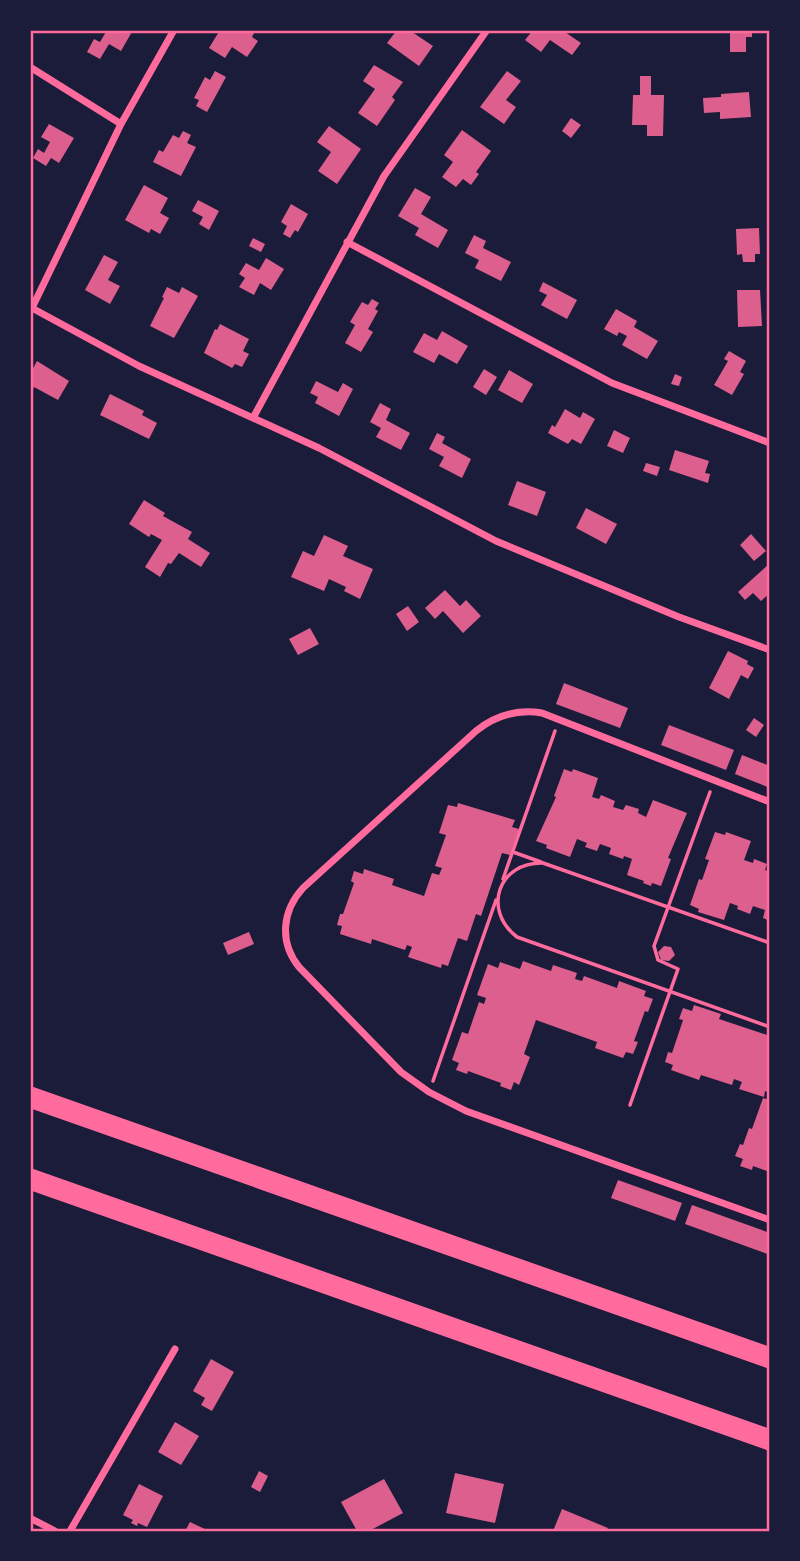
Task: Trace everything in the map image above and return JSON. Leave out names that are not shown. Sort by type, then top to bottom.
[{"type":"highway","points":[[30,1097],[770,1357]]},
{"type":"highway","points":[[30,1179],[770,1440]]},
{"type":"street","points":[[174,30],[121,124],[31,307],[170,381],[319,448],[496,541],[679,617],[770,650]]},
{"type":"street","points":[[253,418],[347,242],[400,150],[486,30]]},
{"type":"street","points":[[30,67],[121,124]]},
{"type":"street","points":[[347,242],[612,383],[770,443]]},
{"type":"street","points":[[770,802],[542,713],[519,712],[501,716],[486,724],[303,888],[287,912],[285,936],[296,963],[389,1060],[429,1092],[466,1111],[770,1220]]},
{"type":"street","points":[[70,1531],[175,1349]]},
{"type":"street","points":[[30,1518],[55,1531]]},
{"type":"path","points":[[429,1092],[559,719]]},
{"type":"path","points":[[630,1105],[678,968],[660,961],[654,949],[714,780]]},
{"type":"path","points":[[513,852],[770,943]]},
{"type":"path","points":[[550,865],[535,863],[520,867],[507,877],[499,890],[501,920],[517,937],[770,1027]]},
{"type":"building","points":[[107,30],[133,30],[121,51],[109,44],[100,59],[87,52],[94,39],[100,42]]},
{"type":"building","points":[[220,30],[248,30],[254,33],[252,37],[258,41],[247,57],[232,47],[225,58],[209,48]]},
{"type":"building","points":[[397,30],[409,30],[433,46],[419,66],[387,43]]},
{"type":"building","points":[[533,30],[562,30],[581,43],[572,55],[550,40],[541,52],[525,40]]},
{"type":"building","points":[[730,30],[752,30],[752,37],[746,37],[746,52],[730,52]]},
{"type":"building","points":[[374,65],[403,82],[392,97],[395,100],[377,126],[358,113],[375,89],[363,81]]},
{"type":"building","points":[[215,71],[226,77],[207,112],[196,106],[199,100],[194,98],[205,77],[210,80]]},
{"type":"building","points":[[507,71],[521,81],[506,100],[516,107],[504,124],[480,107]]},
{"type":"building","points":[[640,76],[651,76],[651,95],[664,95],[663,136],[647,136],[647,125],[632,125],[633,95],[640,95]]},
{"type":"building","points":[[749,92],[751,117],[720,119],[720,112],[704,113],[703,98]]},
{"type":"building","points":[[571,118],[581,125],[571,138],[562,131]]},
{"type":"building","points":[[49,124],[74,138],[59,163],[51,158],[46,166],[33,158],[38,149],[44,153],[50,142],[41,137]]},
{"type":"building","points":[[329,126],[361,149],[337,184],[318,171],[331,152],[317,142]]},
{"type":"building","points":[[462,130],[491,151],[476,172],[479,174],[471,185],[463,179],[456,187],[442,177],[453,162],[444,155]]},
{"type":"building","points":[[183,131],[191,135],[187,143],[196,147],[181,176],[153,162],[159,150],[163,152],[173,135],[179,138]]},
{"type":"building","points":[[144,185],[168,198],[160,213],[169,218],[160,234],[151,229],[149,233],[125,220]]},
{"type":"building","points":[[415,188],[431,197],[421,214],[448,230],[438,248],[415,235],[419,228],[398,216]]},
{"type":"building","points":[[198,200],[219,211],[209,230],[199,224],[203,217],[192,211]]},
{"type":"building","points":[[291,204],[308,214],[298,232],[295,230],[290,238],[283,234],[287,226],[281,222]]},
{"type":"building","points":[[759,228],[760,254],[755,254],[755,262],[743,262],[742,254],[737,255],[736,229]]},
{"type":"building","points":[[474,235],[486,241],[483,248],[511,262],[501,281],[475,268],[479,260],[465,253]]},
{"type":"building","points":[[253,238],[265,244],[261,252],[249,246]]},
{"type":"building","points":[[104,255],[118,262],[108,280],[120,286],[110,304],[85,290]]},
{"type":"building","points":[[266,258],[284,269],[271,290],[260,283],[254,295],[239,287],[245,278],[239,274],[246,263],[259,270]]},
{"type":"building","points":[[543,282],[577,300],[567,319],[541,305],[547,295],[539,291]]},
{"type":"building","points":[[167,287],[179,293],[182,287],[198,296],[174,338],[150,326]]},
{"type":"building","points":[[737,290],[760,290],[762,326],[738,327]]},
{"type":"building","points":[[372,299],[379,303],[375,309],[378,311],[368,329],[373,332],[361,352],[345,343],[355,325],[350,322],[362,302],[368,305]]},
{"type":"building","points":[[616,309],[637,321],[634,327],[658,341],[647,359],[622,345],[627,336],[619,332],[617,336],[604,329]]},
{"type":"building","points":[[220,324],[249,339],[243,351],[249,354],[242,367],[235,364],[232,368],[204,353]]},
{"type":"building","points":[[442,331],[468,346],[457,364],[439,354],[434,363],[413,352],[424,333],[437,340]]},
{"type":"building","points":[[729,351],[746,361],[740,372],[744,374],[732,395],[714,385],[728,361],[724,359]]},
{"type":"building","points":[[37,361],[69,381],[58,400],[34,387],[30,395],[30,374]]},
{"type":"building","points":[[484,369],[497,377],[486,395],[473,387]]},
{"type":"building","points":[[509,370],[533,384],[522,403],[498,390]]},
{"type":"building","points":[[675,374],[682,377],[679,386],[671,384]]},
{"type":"building","points":[[316,381],[338,392],[343,383],[353,389],[339,416],[315,403],[318,397],[310,393]]},
{"type":"building","points":[[110,394],[144,411],[142,415],[157,423],[149,439],[100,415]]},
{"type":"building","points":[[380,403],[391,409],[386,420],[410,433],[401,450],[376,437],[381,428],[370,422]]},
{"type":"building","points":[[565,409],[580,418],[583,412],[595,419],[581,444],[572,439],[568,444],[548,433],[552,425],[555,427]]},
{"type":"building","points":[[614,430],[630,438],[623,453],[607,446]]},
{"type":"building","points":[[437,433],[445,437],[442,443],[471,459],[462,478],[439,466],[444,457],[429,449]]},
{"type":"building","points":[[675,450],[709,461],[705,473],[710,474],[708,483],[669,470]]},
{"type":"building","points":[[646,463],[660,467],[657,476],[643,471]]},
{"type":"building","points":[[517,481],[546,492],[537,516],[508,505]]},
{"type":"building","points":[[144,500],[165,513],[163,516],[192,532],[188,539],[210,553],[201,567],[179,553],[171,564],[168,563],[160,577],[145,567],[162,540],[151,534],[149,537],[129,524]]},
{"type":"building","points":[[586,508],[617,524],[606,544],[576,528]]},
{"type":"building","points":[[751,534],[766,551],[754,561],[740,545]]},
{"type":"building","points":[[324,535],[348,546],[343,556],[373,569],[360,599],[344,591],[346,587],[329,579],[324,591],[291,577],[303,551],[314,556]]},
{"type":"building","points":[[770,563],[770,593],[761,601],[753,593],[745,600],[738,592]]},
{"type":"building","points":[[445,590],[460,606],[466,600],[481,616],[463,633],[443,611],[435,619],[425,608]]},
{"type":"building","points":[[408,606],[419,622],[407,631],[396,614]]},
{"type":"building","points":[[310,628],[319,644],[298,655],[289,639]]},
{"type":"building","points":[[728,651],[748,661],[747,664],[754,668],[748,679],[741,675],[729,699],[709,688]]},
{"type":"building","points":[[564,683],[628,708],[620,728],[556,704]]},
{"type":"building","points":[[754,718],[764,725],[756,737],[746,730]]},
{"type":"building","points":[[669,725],[734,750],[726,770],[661,745]]},
{"type":"building","points":[[742,755],[770,766],[770,788],[735,774]]},
{"type":"building","points":[[564,769],[572,772],[573,769],[598,778],[592,797],[599,799],[601,795],[615,801],[613,807],[623,810],[626,805],[639,809],[638,813],[646,817],[653,800],[687,813],[668,858],[671,859],[661,886],[652,883],[651,886],[627,875],[632,859],[609,854],[611,848],[600,844],[597,851],[585,847],[587,843],[577,839],[570,857],[536,841],[556,797],[554,796]]},
{"type":"building","points":[[458,803],[515,820],[512,827],[519,829],[510,855],[502,853],[481,916],[476,914],[467,941],[458,938],[448,966],[442,964],[441,968],[408,957],[412,947],[407,945],[405,950],[372,939],[371,944],[340,934],[342,926],[337,925],[354,883],[351,881],[354,871],[363,874],[364,869],[394,879],[392,885],[424,896],[432,873],[439,875],[442,868],[435,866],[446,835],[439,833],[448,805],[457,807]]},
{"type":"building","points":[[715,832],[725,835],[726,832],[751,841],[744,860],[753,863],[754,859],[767,864],[765,870],[770,872],[770,921],[763,918],[765,910],[753,906],[750,914],[730,903],[724,920],[698,912],[699,909],[690,905],[709,860],[705,859]]},
{"type":"building","points":[[249,932],[254,944],[228,955],[223,943]]},
{"type":"building","points":[[664,946],[671,947],[675,955],[669,961],[661,960],[658,952]]},
{"type":"building","points":[[523,961],[551,971],[553,965],[577,973],[575,979],[582,981],[584,976],[617,988],[619,981],[646,991],[644,996],[653,999],[648,1012],[645,1011],[634,1041],[638,1042],[633,1054],[626,1052],[623,1058],[595,1048],[597,1042],[536,1020],[524,1054],[530,1057],[519,1085],[514,1082],[511,1090],[500,1086],[501,1083],[468,1071],[467,1074],[456,1070],[459,1063],[452,1060],[462,1032],[468,1034],[479,1002],[484,1004],[486,998],[477,995],[488,964],[498,968],[500,962],[520,969]]},
{"type":"building","points":[[694,1005],[721,1014],[719,1019],[770,1036],[770,1093],[765,1091],[764,1097],[739,1089],[742,1082],[734,1079],[732,1085],[701,1075],[699,1080],[671,1070],[673,1065],[665,1062],[668,1052],[672,1053],[683,1020],[679,1019],[683,1008],[692,1011]]},
{"type":"building","points":[[763,1098],[770,1100],[770,1172],[753,1166],[752,1170],[740,1166],[743,1159],[735,1156],[740,1144],[743,1145],[749,1128],[752,1129]]},
{"type":"building","points":[[618,1180],[682,1203],[675,1221],[611,1198]]},
{"type":"building","points":[[692,1205],[770,1233],[770,1255],[685,1224]]},
{"type":"building","points":[[211,1359],[234,1372],[212,1411],[201,1405],[205,1398],[193,1391]]},
{"type":"building","points":[[175,1422],[199,1436],[181,1465],[158,1452]]},
{"type":"building","points":[[259,1471],[268,1476],[260,1492],[251,1487]]},
{"type":"building","points":[[455,1473],[504,1484],[495,1523],[446,1513]]},
{"type":"building","points":[[384,1479],[403,1513],[369,1531],[357,1531],[341,1502]]},
{"type":"building","points":[[139,1484],[163,1496],[147,1527],[131,1523],[133,1520],[123,1515]]},
{"type":"building","points":[[562,1509],[608,1528],[606,1531],[553,1531]]},
{"type":"building","points":[[190,1522],[209,1531],[185,1531]]}]
